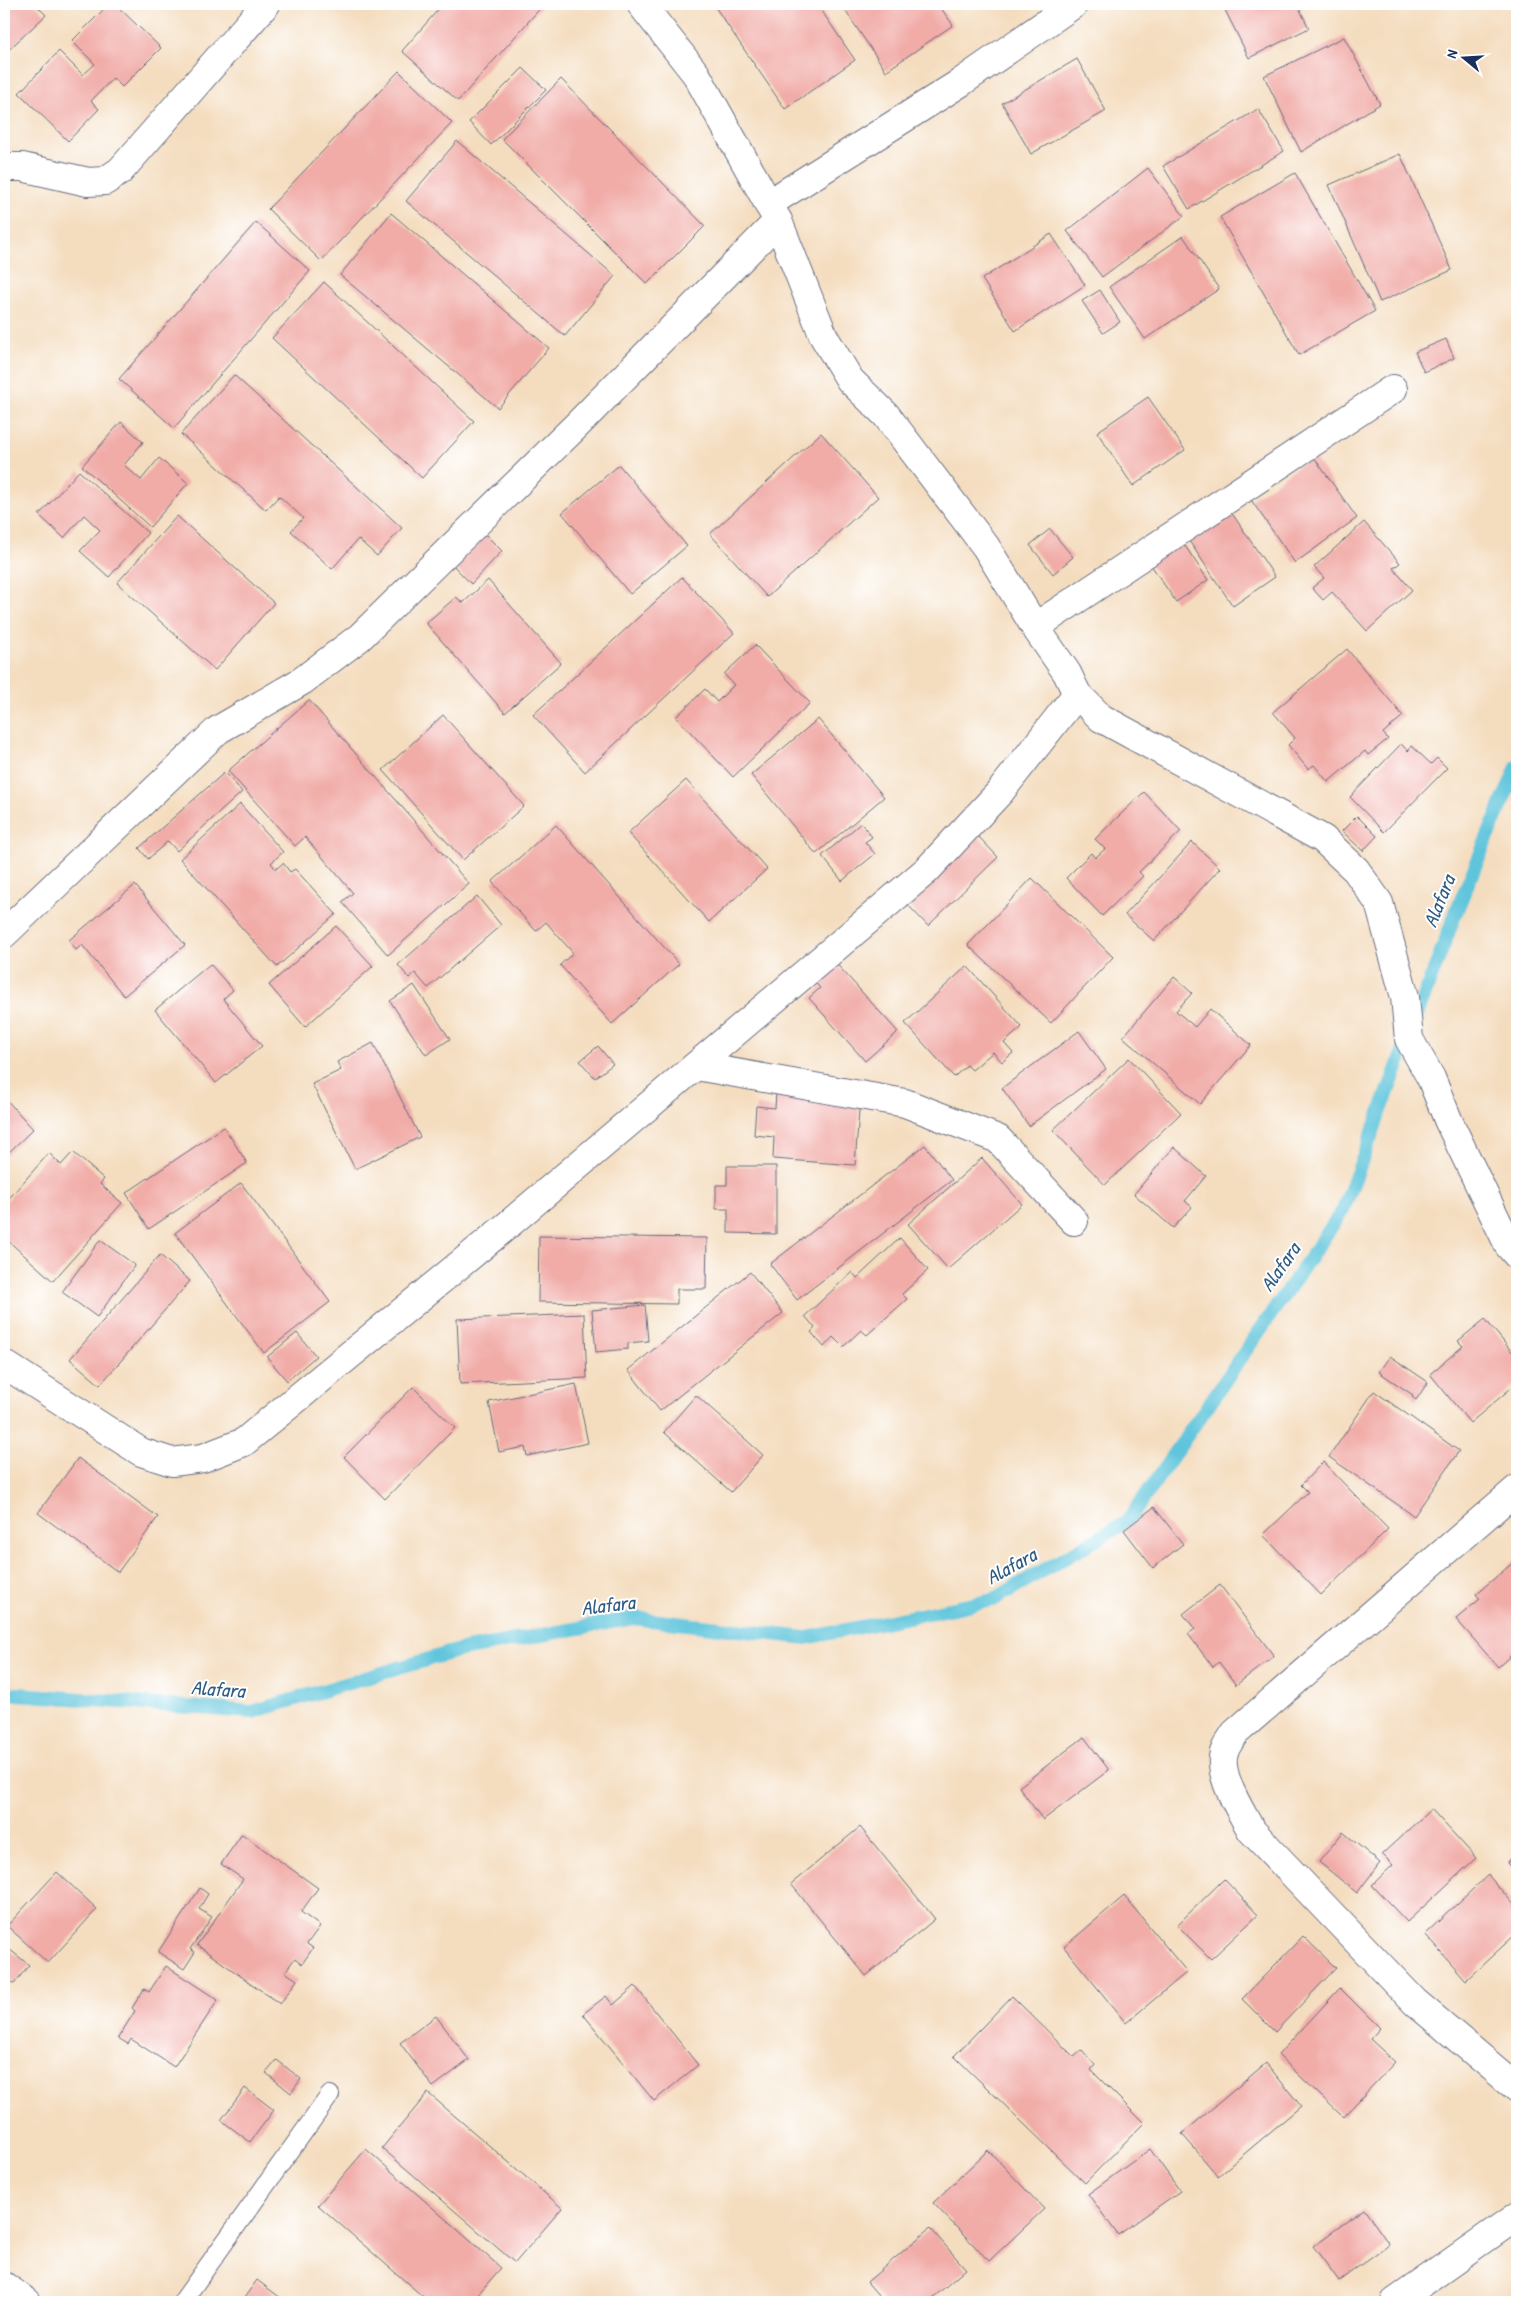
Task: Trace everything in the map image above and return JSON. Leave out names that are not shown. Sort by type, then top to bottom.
[{"type":"street","points":[[4,167],[22,167],[88,182],[105,181],[120,171],[266,4]]},
{"type":"street","points":[[642,4],[696,74],[773,212],[824,338],[850,380],[886,415],[986,547],[1035,627],[1066,673],[1077,694],[1101,718],[1323,839],[1356,870],[1379,903],[1405,997],[1409,1039],[1431,1078],[1449,1122],[1515,1246]]},
{"type":"street","points":[[4,934],[218,730],[302,681],[360,637],[578,424],[773,212],[1074,4]]},
{"type":"street","points":[[1035,627],[1393,388]]},
{"type":"street","points":[[4,1364],[141,1452],[172,1462],[202,1458],[244,1442],[509,1224],[927,870],[1000,792],[1077,694]]},
{"type":"street","points":[[696,1066],[905,1103],[998,1139],[1074,1221]]},
{"type":"street","points":[[1517,1489],[1235,1733],[1224,1752],[1224,1773],[1234,1799],[1251,1830],[1415,2002],[1517,2088]]},
{"type":"street","points":[[1395,2302],[1517,2216]]},
{"type":"street","points":[[4,2286],[27,2302]]},
{"type":"lane","points":[[182,2302],[330,2095]]},
{"type":"building","points":[[4,4],[35,4],[46,15],[4,54]]},
{"type":"building","points":[[109,4],[115,4],[161,48],[122,87],[113,78],[91,101],[99,109],[68,141],[19,93],[59,51],[83,75],[95,64],[72,41]]},
{"type":"building","points":[[160,4],[174,4],[166,10]]},
{"type":"building","points":[[443,4],[544,4],[458,101],[402,51]]},
{"type":"building","points":[[713,4],[817,4],[855,60],[785,109]]},
{"type":"building","points":[[845,4],[938,4],[953,25],[886,71],[842,6]]},
{"type":"building","points":[[1222,4],[1297,4],[1309,28],[1249,58]]},
{"type":"building","points":[[1344,37],[1380,104],[1301,152],[1264,76]]},
{"type":"building","points":[[1077,59],[1106,111],[1031,154],[1002,103]]},
{"type":"building","points":[[523,68],[546,90],[491,145],[469,122]]},
{"type":"building","points":[[399,71],[452,123],[321,261],[268,209]]},
{"type":"building","points":[[561,79],[705,226],[647,284],[502,139]]},
{"type":"building","points":[[1258,109],[1284,151],[1189,209],[1163,166]]},
{"type":"building","points":[[457,141],[615,276],[565,336],[406,201]]},
{"type":"building","points":[[1400,154],[1452,270],[1380,302],[1329,185]]},
{"type":"building","points":[[1148,168],[1184,216],[1102,277],[1067,231]]},
{"type":"building","points":[[1295,173],[1375,311],[1299,355],[1220,217]]},
{"type":"building","points":[[391,213],[549,348],[498,408],[340,275]]},
{"type":"building","points":[[256,222],[310,271],[174,428],[119,379]]},
{"type":"building","points":[[1051,234],[1085,285],[1015,331],[982,279]]},
{"type":"building","points":[[1183,236],[1219,289],[1145,339],[1109,287]]},
{"type":"building","points":[[324,282],[474,421],[422,478],[272,338]]},
{"type":"building","points":[[1100,290],[1120,322],[1103,333],[1082,301]]},
{"type":"building","points":[[1446,339],[1454,358],[1424,372],[1415,352]]},
{"type":"building","points":[[234,375],[402,528],[377,556],[358,539],[332,569],[291,531],[303,518],[279,496],[266,510],[181,434]]},
{"type":"building","points":[[1148,397],[1185,450],[1133,486],[1097,432]]},
{"type":"building","points":[[121,422],[143,442],[124,465],[141,480],[159,458],[188,483],[150,527],[82,466]]},
{"type":"building","points":[[821,433],[878,497],[767,597],[710,534]]},
{"type":"building","points":[[1313,456],[1357,518],[1295,563],[1251,500]]},
{"type":"building","points":[[619,465],[687,546],[630,594],[562,513]]},
{"type":"building","points":[[79,471],[148,533],[109,577],[80,551],[100,530],[84,515],[64,538],[39,515]]},
{"type":"building","points":[[1229,509],[1275,577],[1233,606],[1187,538]]},
{"type":"building","points":[[177,516],[274,603],[215,670],[117,583]]},
{"type":"building","points":[[1364,522],[1400,563],[1393,568],[1412,590],[1367,631],[1332,592],[1323,600],[1312,588],[1324,578],[1314,567]]},
{"type":"building","points":[[1050,529],[1073,557],[1053,574],[1030,545]]},
{"type":"building","points":[[483,532],[502,551],[471,584],[452,564]]},
{"type":"building","points":[[1181,540],[1208,580],[1176,602],[1149,562]]},
{"type":"building","points":[[682,577],[734,633],[585,772],[533,715]]},
{"type":"building","points":[[488,580],[561,663],[505,713],[426,623],[456,597],[463,603]]},
{"type":"building","points":[[755,645],[810,703],[733,777],[676,717],[705,689],[717,702],[734,685],[724,674]]},
{"type":"building","points":[[1347,649],[1403,716],[1383,733],[1388,739],[1368,755],[1365,751],[1328,782],[1314,765],[1308,769],[1288,745],[1295,738],[1273,712]]},
{"type":"building","points":[[309,700],[469,884],[388,955],[342,902],[353,893],[305,837],[295,846],[228,771]]},
{"type":"building","points":[[443,715],[524,806],[463,860],[383,770]]},
{"type":"building","points":[[818,719],[884,797],[816,854],[751,775]]},
{"type":"building","points":[[1401,744],[1408,751],[1412,746],[1431,764],[1437,758],[1447,768],[1384,832],[1350,797]]},
{"type":"building","points":[[225,772],[242,792],[177,851],[168,841],[148,859],[139,848]]},
{"type":"building","points":[[686,780],[767,869],[709,922],[628,833]]},
{"type":"building","points":[[1144,792],[1181,831],[1139,872],[1143,876],[1102,916],[1066,878],[1091,853],[1095,858],[1105,849],[1095,839]]},
{"type":"building","points":[[240,804],[283,852],[271,863],[276,869],[283,863],[290,872],[295,869],[336,914],[277,967],[180,859]]},
{"type":"building","points":[[1357,816],[1377,836],[1363,851],[1342,831]]},
{"type":"building","points":[[861,823],[872,837],[865,842],[875,854],[842,881],[822,856]]},
{"type":"building","points":[[556,825],[679,964],[612,1024],[560,965],[573,953],[546,922],[536,931],[492,882]]},
{"type":"building","points":[[977,835],[998,857],[928,926],[907,904]]},
{"type":"building","points":[[1192,842],[1220,868],[1154,941],[1125,915]]},
{"type":"building","points":[[1032,878],[1113,957],[1051,1023],[968,945]]},
{"type":"building","points":[[135,885],[185,945],[124,996],[82,945],[76,950],[69,940]]},
{"type":"building","points":[[477,896],[501,925],[428,988],[415,973],[409,978],[398,965]]},
{"type":"building","points":[[336,926],[373,966],[305,1027],[269,985]]},
{"type":"building","points":[[833,960],[898,1032],[865,1061],[809,998],[820,988],[812,979]]},
{"type":"building","points":[[210,964],[233,990],[223,999],[262,1046],[216,1083],[155,1010]]},
{"type":"building","points":[[967,966],[1022,1027],[1004,1043],[1013,1053],[1002,1062],[993,1052],[972,1070],[967,1065],[954,1077],[905,1023]]},
{"type":"building","points":[[1174,977],[1192,993],[1176,1011],[1195,1027],[1210,1009],[1251,1045],[1200,1104],[1123,1037]]},
{"type":"building","points":[[414,985],[450,1039],[426,1055],[390,1001]]},
{"type":"building","points":[[1079,1031],[1106,1069],[1029,1126],[1002,1088]]},
{"type":"building","points":[[373,1043],[420,1137],[355,1169],[312,1084],[341,1070],[337,1062]]},
{"type":"building","points":[[598,1046],[613,1064],[595,1078],[580,1061]]},
{"type":"building","points":[[1129,1058],[1181,1113],[1105,1185],[1053,1130]]},
{"type":"building","points":[[776,1092],[860,1097],[855,1165],[773,1159],[774,1137],[754,1135],[756,1106],[775,1108]]},
{"type":"building","points":[[4,1097],[33,1129],[4,1157]]},
{"type":"building","points":[[224,1127],[247,1163],[149,1229],[126,1193]]},
{"type":"building","points":[[925,1145],[952,1180],[797,1300],[770,1264]]},
{"type":"building","points":[[1174,1147],[1206,1176],[1185,1201],[1192,1207],[1173,1228],[1134,1194]]},
{"type":"building","points":[[73,1152],[104,1179],[100,1184],[122,1203],[53,1281],[4,1237],[4,1204],[49,1153],[61,1165]]},
{"type":"building","points":[[982,1158],[1022,1204],[948,1269],[908,1224]]},
{"type":"building","points":[[727,1166],[776,1166],[776,1234],[728,1233],[728,1209],[716,1209],[716,1185],[727,1185]]},
{"type":"building","points":[[241,1183],[330,1302],[264,1353],[175,1233]]},
{"type":"building","points":[[539,1236],[707,1238],[706,1289],[677,1289],[677,1304],[538,1302]]},
{"type":"building","points":[[900,1238],[928,1270],[902,1294],[907,1299],[867,1335],[861,1330],[843,1347],[833,1337],[824,1347],[811,1332],[815,1328],[805,1316],[852,1272],[857,1278]]},
{"type":"building","points":[[100,1240],[135,1265],[97,1317],[62,1292]]},
{"type":"building","points":[[160,1255],[190,1281],[100,1385],[70,1359]]},
{"type":"building","points":[[750,1272],[783,1313],[660,1411],[628,1370]]},
{"type":"building","points":[[645,1305],[648,1341],[628,1343],[628,1349],[596,1352],[592,1310]]},
{"type":"building","points":[[584,1314],[587,1378],[460,1384],[457,1319]]},
{"type":"building","points":[[1485,1319],[1517,1358],[1517,1383],[1470,1423],[1430,1374],[1463,1346],[1458,1341]]},
{"type":"building","points":[[297,1333],[316,1356],[287,1381],[267,1357]]},
{"type":"building","points":[[1390,1356],[1428,1382],[1416,1400],[1412,1397],[1413,1395],[1379,1372]]},
{"type":"building","points":[[576,1384],[588,1443],[527,1456],[525,1447],[499,1452],[489,1402]]},
{"type":"building","points":[[413,1387],[455,1428],[385,1499],[344,1457]]},
{"type":"building","points":[[1374,1391],[1459,1451],[1414,1516],[1329,1457]]},
{"type":"building","points":[[696,1395],[763,1455],[731,1492],[664,1432]]},
{"type":"building","points":[[78,1458],[158,1517],[118,1572],[38,1513]]},
{"type":"building","points":[[1323,1462],[1388,1529],[1321,1595],[1263,1535],[1308,1492],[1301,1485]]},
{"type":"building","points":[[1154,1507],[1183,1544],[1153,1568],[1124,1530]]},
{"type":"building","points":[[1516,1560],[1517,1650],[1498,1667],[1456,1619],[1480,1599],[1476,1594]]},
{"type":"building","points":[[1220,1585],[1274,1656],[1236,1685],[1219,1662],[1213,1667],[1188,1634],[1195,1629],[1183,1614]]},
{"type":"building","points":[[1084,1737],[1109,1770],[1043,1820],[1019,1787]]},
{"type":"building","points":[[1431,1809],[1476,1858],[1407,1922],[1372,1885],[1393,1865],[1382,1854]]},
{"type":"building","points":[[860,1827],[935,1919],[866,1976],[791,1884]]},
{"type":"building","points":[[1343,1832],[1380,1863],[1357,1893],[1319,1862]]},
{"type":"building","points":[[242,1834],[318,1888],[301,1912],[320,1926],[307,1944],[313,1948],[302,1964],[295,1958],[285,1972],[297,1980],[280,2004],[197,1945],[243,1879],[221,1864]]},
{"type":"building","points":[[1517,1852],[1517,1873],[1507,1863]]},
{"type":"building","points":[[57,1872],[97,1909],[48,1963],[7,1926]]},
{"type":"building","points":[[1488,1875],[1517,1908],[1517,1933],[1466,1980],[1425,1934]]},
{"type":"building","points":[[1224,1879],[1258,1915],[1211,1959],[1177,1925]]},
{"type":"building","points":[[200,1888],[208,1894],[199,1909],[212,1917],[190,1949],[195,1952],[184,1969],[158,1952]]},
{"type":"building","points":[[1124,1896],[1187,1972],[1126,2023],[1064,1947]]},
{"type":"building","points":[[1303,1936],[1336,1968],[1275,2032],[1242,1999]]},
{"type":"building","points":[[4,1945],[29,1965],[14,1984],[4,1976]]},
{"type":"building","points":[[166,1966],[218,2000],[174,2067],[131,2039],[128,2044],[118,2038],[135,2011],[132,2008],[144,1989],[149,1992]]},
{"type":"building","points":[[635,1986],[698,2065],[654,2101],[583,2014],[606,1996],[613,2005]]},
{"type":"building","points":[[1340,1988],[1380,2028],[1370,2039],[1395,2062],[1343,2117],[1278,2055]]},
{"type":"building","points":[[1012,1996],[1074,2057],[1082,2050],[1095,2065],[1091,2070],[1144,2123],[1085,2183],[954,2056]]},
{"type":"building","points":[[436,2016],[469,2060],[433,2087],[400,2043]]},
{"type":"building","points":[[277,2060],[301,2079],[291,2093],[266,2073]]},
{"type":"building","points":[[1266,2063],[1301,2106],[1218,2176],[1182,2134]]},
{"type":"building","points":[[245,2088],[274,2110],[250,2142],[221,2120]]},
{"type":"building","points":[[428,2093],[562,2208],[515,2263],[382,2148]]},
{"type":"building","points":[[366,2149],[501,2268],[471,2302],[429,2302],[318,2205]]},
{"type":"building","points":[[1150,2149],[1180,2191],[1118,2235],[1088,2194]]},
{"type":"building","points":[[988,2150],[1044,2209],[989,2261],[933,2203]]},
{"type":"building","points":[[1364,2209],[1389,2244],[1339,2281],[1313,2246]]},
{"type":"building","points":[[930,2228],[966,2269],[928,2302],[884,2302],[867,2282]]},
{"type":"building","points":[[257,2280],[286,2302],[241,2302]]},
{"type":"waterway","name":"Alafara","points":[[4,1693],[252,1712],[456,1651],[633,1618],[806,1638],[993,1600],[1128,1521],[1343,1210],[1458,907],[1517,767]]}]
